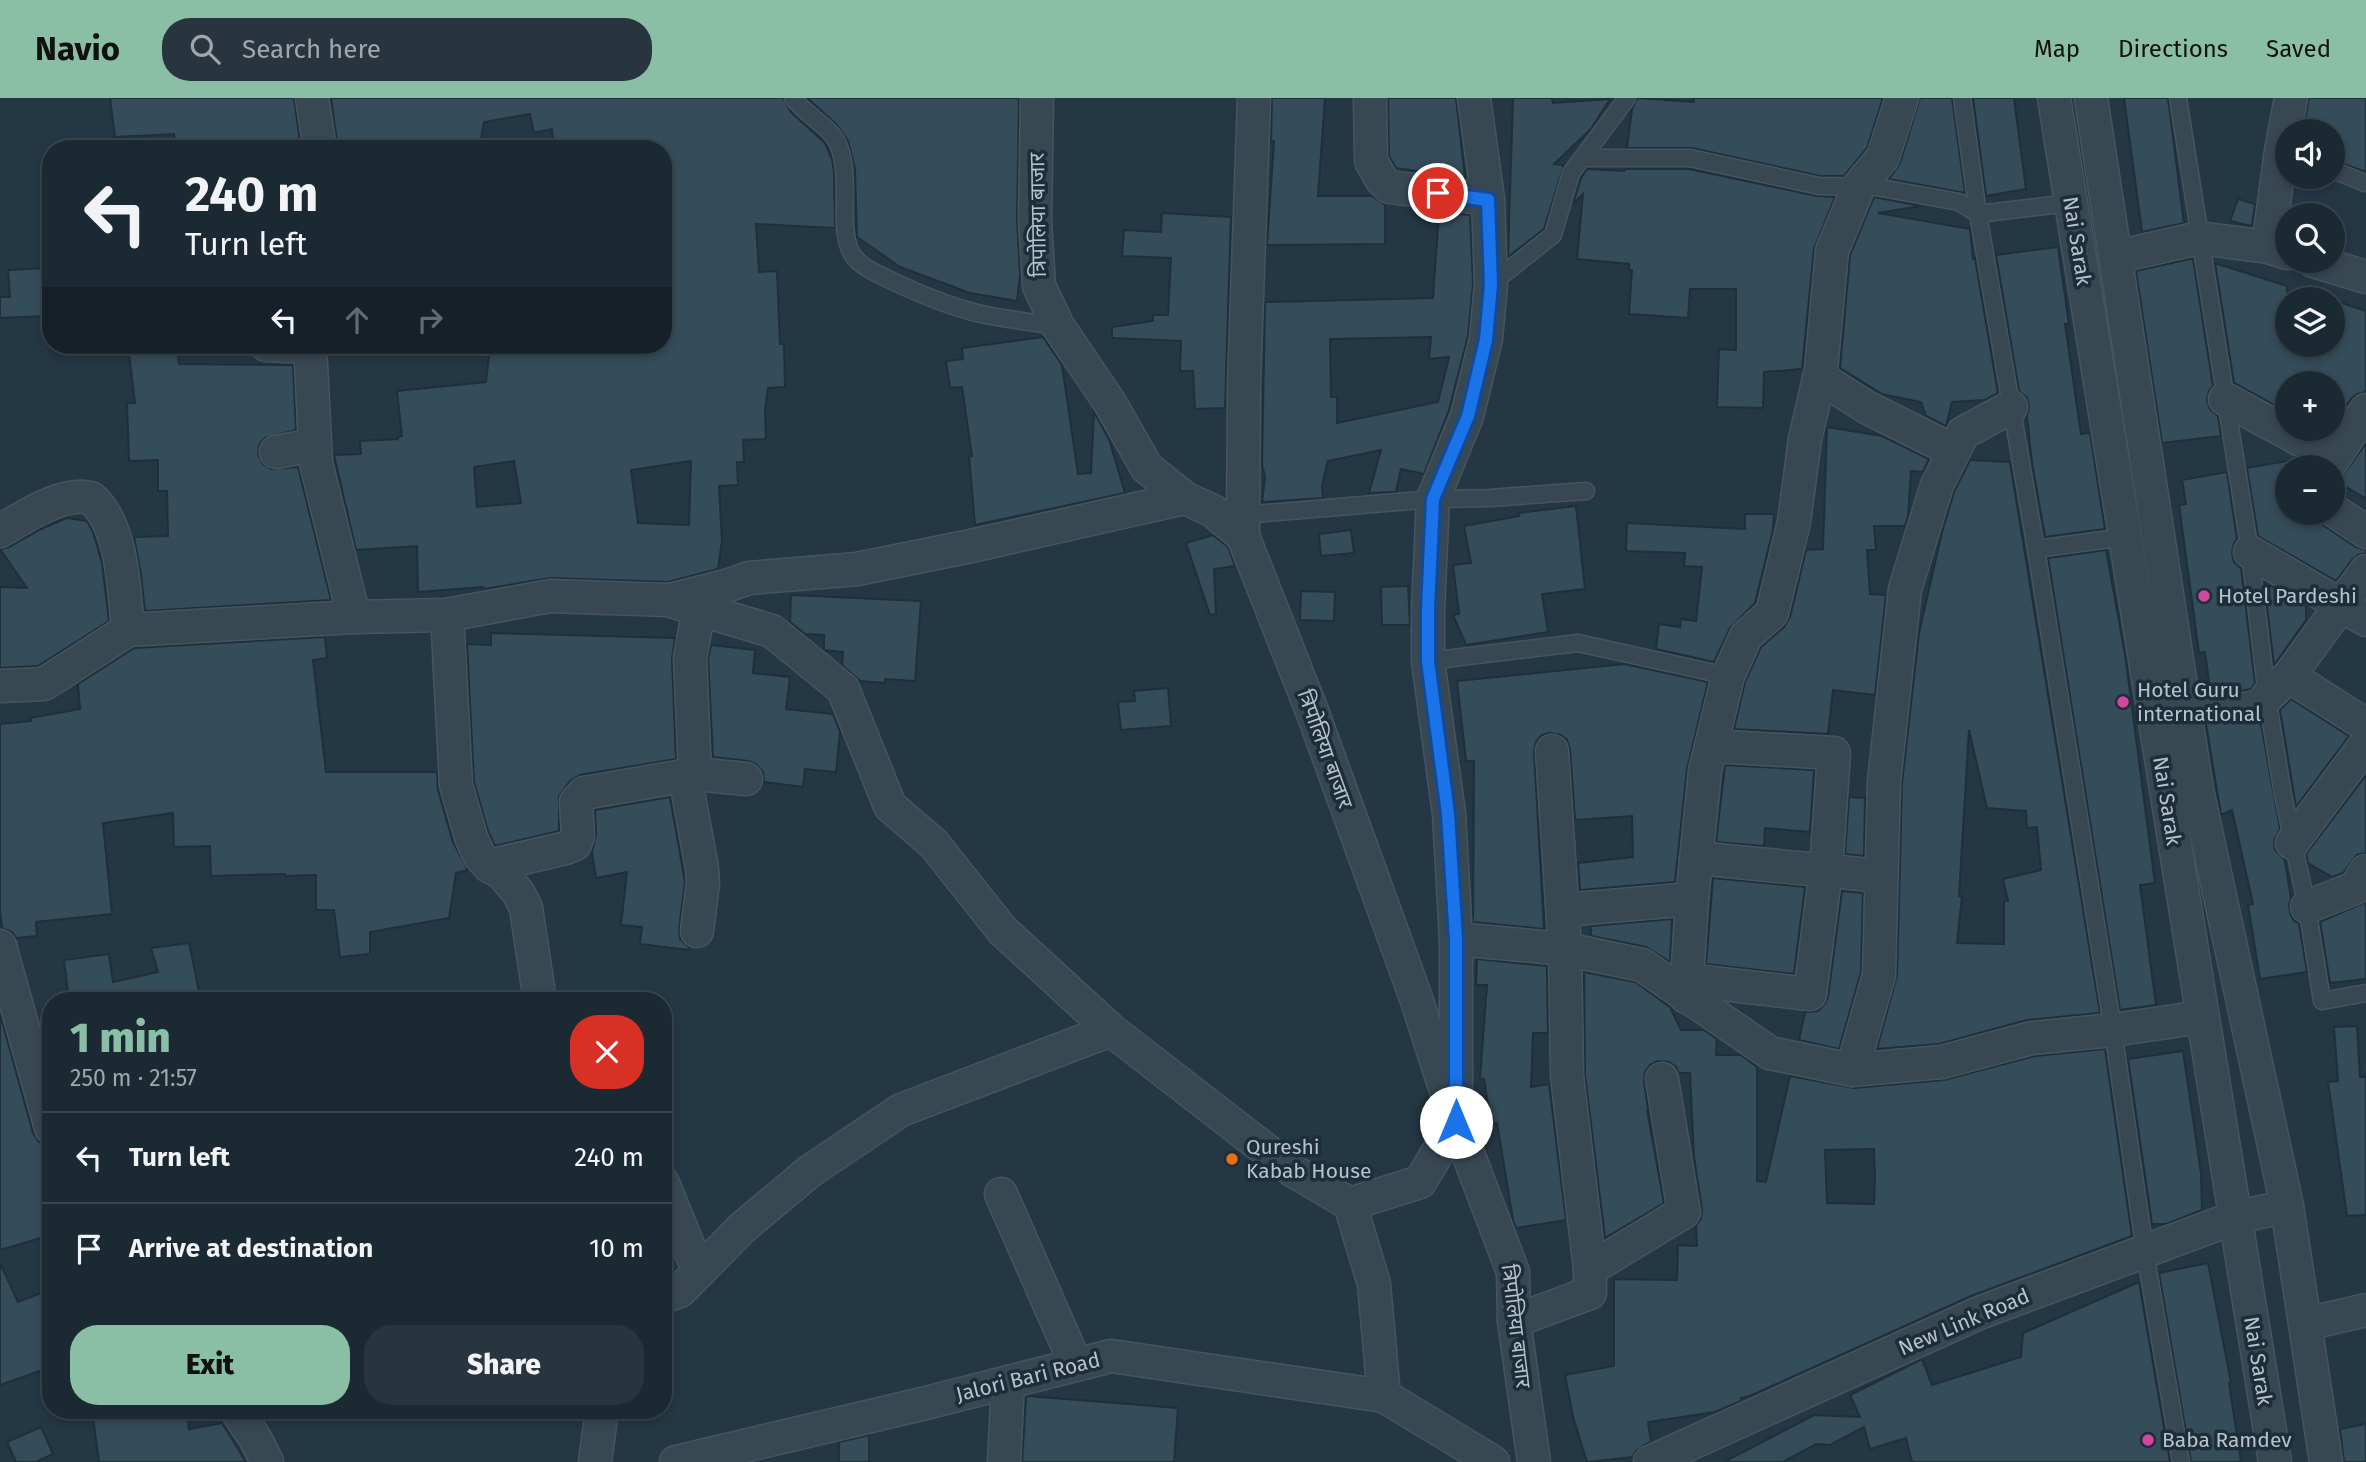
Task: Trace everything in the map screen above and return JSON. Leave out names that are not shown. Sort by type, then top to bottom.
[{"type":"street","points":[[312,98],[319,140]]},
{"type":"street","name":"त्रिपोलिया बाजार","points":[[1037,98],[1035,220],[1039,286],[1058,326],[1110,403],[1147,468],[1185,498],[1243,526],[1416,998],[1456,1122],[1513,1272],[1514,1321],[1534,1462]]},
{"type":"street","points":[[1243,526],[1244,382],[1254,98]]},
{"type":"street","points":[[1370,98],[1371,161],[1389,187],[1488,200]]},
{"type":"street","points":[[1350,1204],[1420,1182],[1456,1122],[1456,939],[1448,814],[1428,661],[1433,499],[1468,416],[1486,340],[1491,284],[1488,200],[1474,98]]},
{"type":"street","points":[[1687,988],[1692,899],[1705,771],[1728,676],[1746,636],[1772,613],[1794,522],[1805,439],[1819,377],[1832,251],[1859,186],[1883,157],[1902,98]]},
{"type":"street","name":"Nai Sarak","points":[[2054,98],[2275,1462]]},
{"type":"street","points":[[2091,98],[2197,790],[2287,1206],[2326,1462]]},
{"type":"street","points":[[2288,119],[2291,98]]},
{"type":"street","points":[[2070,203],[2104,193]]},
{"type":"street","points":[[2116,257],[2199,238],[2275,250]]},
{"type":"street","points":[[2345,271],[2366,277]]},
{"type":"street","points":[[310,354],[316,463],[354,617]]},
{"type":"street","points":[[1819,377],[1868,408],[1954,451]]},
{"type":"street","points":[[2225,399],[2318,455]]},
{"type":"street","points":[[1852,1070],[1879,975],[1884,782],[1905,589],[1937,485],[1963,433],[2011,407]]},
{"type":"street","points":[[2336,455],[2366,410]]},
{"type":"street","points":[[276,452],[314,444]]},
{"type":"street","points":[[0,531],[61,499],[82,495],[91,498],[103,511],[117,547],[128,629]]},
{"type":"street","points":[[668,600],[749,578],[858,569],[1185,498]]},
{"type":"street","points":[[2345,518],[2366,532]]},
{"type":"street","points":[[2250,552],[2353,613]]},
{"type":"street","points":[[2366,571],[2353,613],[2278,686],[2366,725]]},
{"type":"street","points":[[0,686],[44,684],[128,629],[447,615],[550,596],[668,600],[772,631],[843,689],[890,806],[934,844],[1002,930],[1111,1030],[1292,1170],[1350,1204],[1374,1284],[1384,1395]]},
{"type":"street","points":[[698,931],[703,883],[690,775],[690,658],[699,609]]},
{"type":"street","points":[[447,615],[456,785],[479,855],[489,866],[503,874],[526,908],[539,992]]},
{"type":"street","points":[[2292,843],[2366,744]]},
{"type":"street","points":[[1687,988],[1810,995],[1826,870],[1834,753],[1712,746]]},
{"type":"street","points":[[1514,1321],[1590,1293],[1590,1269],[1567,1076],[1565,948],[1552,751]]},
{"type":"street","points":[[489,866],[575,844],[578,836],[576,802],[584,793],[690,775],[746,779]]},
{"type":"street","points":[[2167,800],[2197,790]]},
{"type":"street","points":[[1696,859],[1881,876]]},
{"type":"street","points":[[2307,907],[2362,881]]},
{"type":"street","points":[[1563,910],[1692,899]]},
{"type":"street","points":[[1456,939],[1565,948],[1642,965],[1687,988],[1770,1053],[1852,1070],[1942,1062],[2032,1038],[2202,1017]]},
{"type":"street","points":[[0,946],[38,1040],[42,1067]]},
{"type":"street","points":[[672,1294],[680,1291],[742,1228],[810,1171],[901,1110],[1111,1030]]},
{"type":"street","points":[[1590,1269],[1684,1212],[1662,1079]]},
{"type":"street","points":[[1001,1194],[1076,1365]]},
{"type":"street","points":[[672,1205],[699,1272]]},
{"type":"street","name":"New Link Road","points":[[1650,1462],[1979,1313],[2234,1218],[2287,1206]]},
{"type":"street","points":[[2306,1324],[2366,1310]]},
{"type":"street","name":"Jalori Bari Road","points":[[676,1462],[1111,1356],[1384,1395],[1493,1462]]},
{"type":"street","points":[[1004,1462],[1008,1382]]},
{"type":"street","points":[[242,1419],[267,1462]]},
{"type":"street","points":[[595,1462],[601,1419]]},
{"type":"lane","points":[[793,98],[800,108],[830,132],[837,142],[846,186],[848,248],[859,262],[912,291],[941,303],[975,313],[1058,326]]},
{"type":"lane","points":[[1491,284],[1553,235],[1572,173],[1628,98]]},
{"type":"lane","points":[[1962,98],[1978,214],[2036,549],[2113,1030],[2145,1252],[2181,1462]]},
{"type":"lane","points":[[2178,98],[2250,552],[2278,686],[2292,843],[2307,907],[2322,1001],[2366,993]]},
{"type":"lane","points":[[1583,158],[1690,158],[1819,186],[1876,187],[1959,202],[1978,214],[2070,203]]},
{"type":"lane","points":[[2345,175],[2365,183]]},
{"type":"lane","points":[[1243,526],[1433,499],[1586,491]]},
{"type":"lane","points":[[2036,549],[2125,537]]},
{"type":"lane","points":[[1428,661],[1578,643],[1728,676]]},
{"type":"lane","points":[[2186,711],[2278,686]]},
{"type":"building","points":[[110,98],[294,98],[300,140],[174,140],[174,134],[115,137]]},
{"type":"building","points":[[331,98],[783,98],[791,112],[825,143],[834,171],[835,228],[756,224],[759,272],[777,271],[785,387],[768,388],[766,439],[743,440],[744,462],[737,462],[738,485],[719,486],[722,541],[718,569],[668,582],[550,578],[484,589],[418,592],[417,546],[356,550],[334,455],[361,454],[360,441],[398,439],[402,436],[397,391],[486,382],[489,354],[672,354],[672,140],[553,140],[552,129],[534,133],[530,114],[484,122],[481,140],[337,140]],"holes":[[[514,461],[521,503],[477,507],[474,467]],[[691,461],[689,525],[638,523],[631,470]]]},
{"type":"building","points":[[807,98],[1019,98],[1017,220],[1020,274],[1017,301],[970,293],[900,267],[857,237],[855,169],[848,141],[836,124]]},
{"type":"building","points":[[1272,98],[1325,98],[1318,196],[1372,196],[1385,205],[1385,244],[1267,245],[1274,141],[1271,141]]},
{"type":"building","points":[[1388,98],[1456,98],[1465,178],[1396,168],[1389,156]]},
{"type":"building","points":[[1513,98],[1552,98],[1553,103],[1610,99],[1591,129],[1554,164],[1564,165],[1544,229],[1508,257]]},
{"type":"building","points":[[1637,98],[1694,102],[1694,98],[1883,98],[1867,148],[1844,176],[1820,176],[1692,148],[1627,148],[1632,109]]},
{"type":"building","points":[[1920,98],[1952,98],[1965,193],[1889,179],[1900,163]]},
{"type":"building","points":[[1973,98],[2014,98],[2026,189],[1986,196]]},
{"type":"building","points":[[2124,98],[2168,98],[2184,223],[2142,232]]},
{"type":"building","points":[[2309,98],[2366,98],[2366,172],[2345,164],[2345,119],[2305,119]]},
{"type":"building","points":[[1587,169],[1689,169],[1817,196],[1835,197],[1814,249],[1802,369],[1764,372],[1763,408],[1717,407],[1719,349],[1736,350],[1736,289],[1690,289],[1688,318],[1629,314],[1632,270],[1629,270],[1629,264],[1577,259],[1583,194],[1573,204],[1581,178]]},
{"type":"building","points":[[1874,197],[1921,206],[1878,213],[1970,229],[1998,393],[1985,400],[1952,402],[1946,426],[1926,416],[1921,402],[1882,394],[1840,368],[1850,255]]},
{"type":"building","points":[[2238,199],[2255,204],[2252,226],[2230,221]]},
{"type":"building","points":[[1439,212],[1470,215],[1473,283],[1468,336],[1449,410],[1424,474],[1401,469],[1396,492],[1369,493],[1381,450],[1328,461],[1322,485],[1323,498],[1262,502],[1265,477],[1262,464],[1265,302],[1433,298]],"holes":[[[1431,337],[1429,359],[1449,357],[1438,402],[1337,423],[1337,397],[1331,397],[1330,339]]]},
{"type":"building","points":[[1162,213],[1231,217],[1225,408],[1195,409],[1193,371],[1180,371],[1181,341],[1112,338],[1112,327],[1153,321],[1153,315],[1168,315],[1171,258],[1122,256],[1124,230],[1161,232]]},
{"type":"building","points":[[2058,247],[2069,324],[2065,324],[2081,434],[2090,433],[2105,529],[2045,537],[2032,463],[2027,416],[2029,407],[2027,398],[2019,391],[1996,255]]},
{"type":"building","points":[[2193,259],[2213,386],[2207,400],[2210,409],[2218,416],[2221,436],[2162,443],[2136,271]]},
{"type":"building","points":[[2215,263],[2287,286],[2275,287],[2275,357],[2345,357],[2345,304],[2366,311],[2366,392],[2357,394],[2345,408],[2345,371],[2275,371],[2275,405],[2234,383]]},
{"type":"building","points":[[42,268],[42,316],[0,318],[0,297],[10,297],[8,270]]},
{"type":"building","points":[[1043,337],[1062,365],[1078,474],[1091,473],[1094,412],[1109,439],[1125,493],[975,525],[969,456],[972,456],[962,387],[950,388],[946,361],[963,359],[962,348]]},
{"type":"building","points":[[129,354],[178,354],[179,364],[293,365],[296,430],[265,438],[259,445],[258,455],[263,464],[271,469],[298,467],[331,600],[145,611],[134,537],[168,536],[167,491],[158,491],[158,460],[129,461],[127,403],[135,403]]},
{"type":"building","points":[[1827,427],[1882,436],[1929,459],[1923,472],[1911,471],[1905,526],[1874,526],[1876,550],[1867,550],[1870,594],[1886,595],[1875,695],[1833,690],[1828,734],[1734,729],[1745,682],[1761,647],[1784,627],[1790,617],[1806,550],[1823,549]]},
{"type":"building","points":[[2366,443],[2366,499],[2345,486],[2345,472]]},
{"type":"building","points":[[1970,460],[2010,462],[2100,1013],[2027,1020],[1939,1044],[1877,1049],[1897,975],[1902,783],[1919,633],[1954,492]],"holes":[[[1969,730],[1987,808],[2026,811],[2027,828],[2037,827],[2041,870],[2003,879],[2008,901],[2004,901],[2004,944],[1957,943],[1962,896],[1959,896]]]},
{"type":"building","points":[[2275,463],[2275,525],[2323,525],[2356,547],[2366,550],[2366,553],[2352,560],[2336,581],[2258,536],[2247,468]]},
{"type":"building","points":[[2227,472],[2237,539],[2232,553],[2234,562],[2241,568],[2255,683],[2251,689],[2211,696],[2205,652],[2199,653],[2179,505],[2186,504],[2182,480]]},
{"type":"building","points":[[1576,506],[1585,589],[1542,594],[1548,632],[1466,645],[1453,615],[1459,614],[1453,565],[1471,563],[1464,526],[1519,516],[1518,513]]},
{"type":"building","points":[[1745,514],[1774,514],[1773,530],[1755,603],[1730,628],[1714,662],[1656,649],[1659,624],[1680,627],[1681,619],[1696,621],[1702,567],[1684,566],[1685,553],[1626,551],[1627,523],[1745,529]]},
{"type":"building","points":[[67,518],[87,521],[93,532],[102,563],[109,621],[38,666],[0,668],[0,587],[27,588],[0,549]]},
{"type":"building","points":[[1351,530],[1354,553],[1321,556],[1319,534]]},
{"type":"building","points":[[1213,535],[1228,547],[1235,566],[1214,569],[1216,614],[1210,615],[1186,543]]},
{"type":"building","points":[[2106,550],[2125,654],[2155,883],[2140,885],[2156,1005],[2120,1010],[2048,558]]},
{"type":"building","points":[[2264,582],[2306,606],[2306,620],[2274,665]]},
{"type":"building","points":[[1408,586],[1410,625],[1382,625],[1381,587]]},
{"type":"building","points":[[1301,591],[1335,592],[1334,621],[1300,620]]},
{"type":"building","points":[[791,595],[921,601],[915,681],[860,681],[842,665],[843,652],[824,650],[824,635],[805,634],[790,622]]},
{"type":"building","points":[[491,633],[675,638],[672,659],[676,759],[580,775],[570,781],[559,796],[559,831],[495,846],[474,782],[467,644],[491,645]]},
{"type":"building","points":[[325,637],[327,658],[313,660],[326,772],[437,772],[438,790],[453,842],[468,870],[456,873],[449,918],[370,932],[370,954],[340,957],[334,910],[316,910],[316,875],[211,876],[210,846],[174,847],[173,813],[103,823],[112,914],[36,922],[37,936],[16,938],[12,932],[2,928],[0,724],[31,721],[30,718],[80,709],[78,684],[134,648]]},
{"type":"building","points":[[711,645],[755,650],[753,673],[790,677],[786,709],[833,714],[840,732],[836,772],[805,769],[803,787],[764,782],[763,772],[756,764],[713,757],[708,659]]},
{"type":"building","points":[[1624,664],[1708,682],[1687,769],[1675,882],[1580,890],[1578,863],[1633,857],[1632,816],[1575,820],[1570,749],[1567,740],[1561,735],[1550,733],[1542,735],[1536,742],[1534,752],[1544,929],[1473,922],[1474,761],[1466,761],[1457,681]]},
{"type":"building","points":[[1168,688],[1171,726],[1121,730],[1118,702],[1135,701],[1134,691]]},
{"type":"building","points":[[2291,699],[2349,736],[2296,807],[2280,710]]},
{"type":"building","points":[[2254,710],[2259,713],[2280,829],[2274,840],[2275,850],[2285,860],[2291,899],[2290,913],[2294,921],[2299,923],[2307,972],[2260,979],[2248,905],[2253,904],[2232,810],[2221,815],[2205,718]]},
{"type":"building","points":[[1725,765],[1814,770],[1810,832],[1765,828],[1764,846],[1716,842]]},
{"type":"building","points":[[2366,775],[2366,853],[2357,855],[2343,873],[2332,877],[2308,863],[2306,854]]},
{"type":"building","points":[[670,797],[685,882],[680,939],[689,950],[640,944],[642,927],[621,925],[627,872],[596,878],[592,852],[596,835],[595,810]]},
{"type":"building","points":[[1849,797],[1865,798],[1864,856],[1845,854]]},
{"type":"building","points":[[1713,878],[1805,887],[1794,974],[1706,964]]},
{"type":"building","points":[[1842,891],[1863,893],[1861,972],[1839,1049],[1799,1040],[1805,1012],[1818,1011],[1828,997]]},
{"type":"building","points":[[2366,902],[2366,979],[2330,983],[2320,922]]},
{"type":"building","points":[[1672,919],[1670,962],[1646,947],[1591,936],[1591,926]]},
{"type":"building","points":[[189,943],[199,992],[68,992],[64,960],[109,954],[113,982],[158,972],[151,948]]},
{"type":"building","points":[[1477,959],[1547,966],[1548,1033],[1533,1033],[1531,1087],[1549,1084],[1566,1220],[1516,1228],[1513,1220],[1497,1123],[1491,1124],[1484,1079],[1480,1079],[1487,985],[1476,985]]},
{"type":"building","points":[[1584,972],[1635,982],[1670,1007],[1681,1030],[1704,1030],[1717,1039],[1716,1055],[1741,1055],[1757,1067],[1757,1181],[1766,1182],[1790,1076],[1854,1088],[1944,1080],[2035,1056],[2105,1049],[2132,1236],[1971,1296],[1715,1412],[1648,1422],[1651,1441],[1636,1451],[1633,1457],[1587,1462],[1573,1417],[1565,1375],[1614,1366],[1614,1279],[1677,1280],[1678,1245],[1697,1246],[1696,1225],[1701,1219],[1702,1210],[1694,1157],[1690,1073],[1679,1073],[1669,1062],[1658,1061],[1650,1065],[1645,1072],[1644,1081],[1664,1203],[1605,1238],[1585,1075]],"holes":[[[1874,1149],[1874,1204],[1827,1203],[1825,1150]]]},
{"type":"building","points":[[0,1014],[33,1133],[42,1143],[42,1238],[0,1250]]},
{"type":"building","points":[[2357,1026],[2360,1077],[2366,1077],[2366,1215],[2347,1216],[2328,1082],[2338,1081],[2334,1027]]},
{"type":"building","points":[[2183,1051],[2201,1173],[2202,1210],[2166,1224],[2152,1224],[2128,1059]]},
{"type":"building","points":[[0,1263],[18,1302],[42,1293],[42,1370],[0,1385]]},
{"type":"building","points":[[2208,1263],[2231,1383],[2241,1462],[2191,1462],[2159,1273]]},
{"type":"building","points":[[2139,1282],[2170,1462],[1912,1462],[1906,1438],[1870,1449],[1864,1427],[1830,1445],[1816,1444],[1783,1462],[1724,1462],[1814,1415],[1860,1417],[1850,1395],[1922,1359],[1932,1385],[2021,1357],[2023,1333]]},
{"type":"building","points":[[1028,1396],[1178,1408],[1174,1462],[1022,1462]]},
{"type":"building","points":[[93,1419],[188,1419],[189,1429],[222,1423],[246,1462],[99,1462]]},
{"type":"building","points":[[2366,1424],[2366,1462],[2344,1462],[2340,1429]]},
{"type":"building","points":[[41,1427],[53,1454],[36,1462],[16,1462],[7,1442]]},
{"type":"building","points":[[869,1435],[869,1462],[839,1462],[839,1442]]},
{"type":"place","name":"Hotel Pardeshi","points":[[2204,596]]},
{"type":"place","name":"Hotel Guru international","points":[[2123,702]]},
{"type":"place","name":"Qureshi Kabab House","points":[[1232,1159]]},
{"type":"place","name":"Baba Ramdev","points":[[2148,1440]]},
{"type":"route","points":[[1438,193],[1488,200],[1491,284],[1486,340],[1468,416],[1433,499],[1428,609],[1428,661],[1448,814],[1456,939],[1456,1122]]}]
